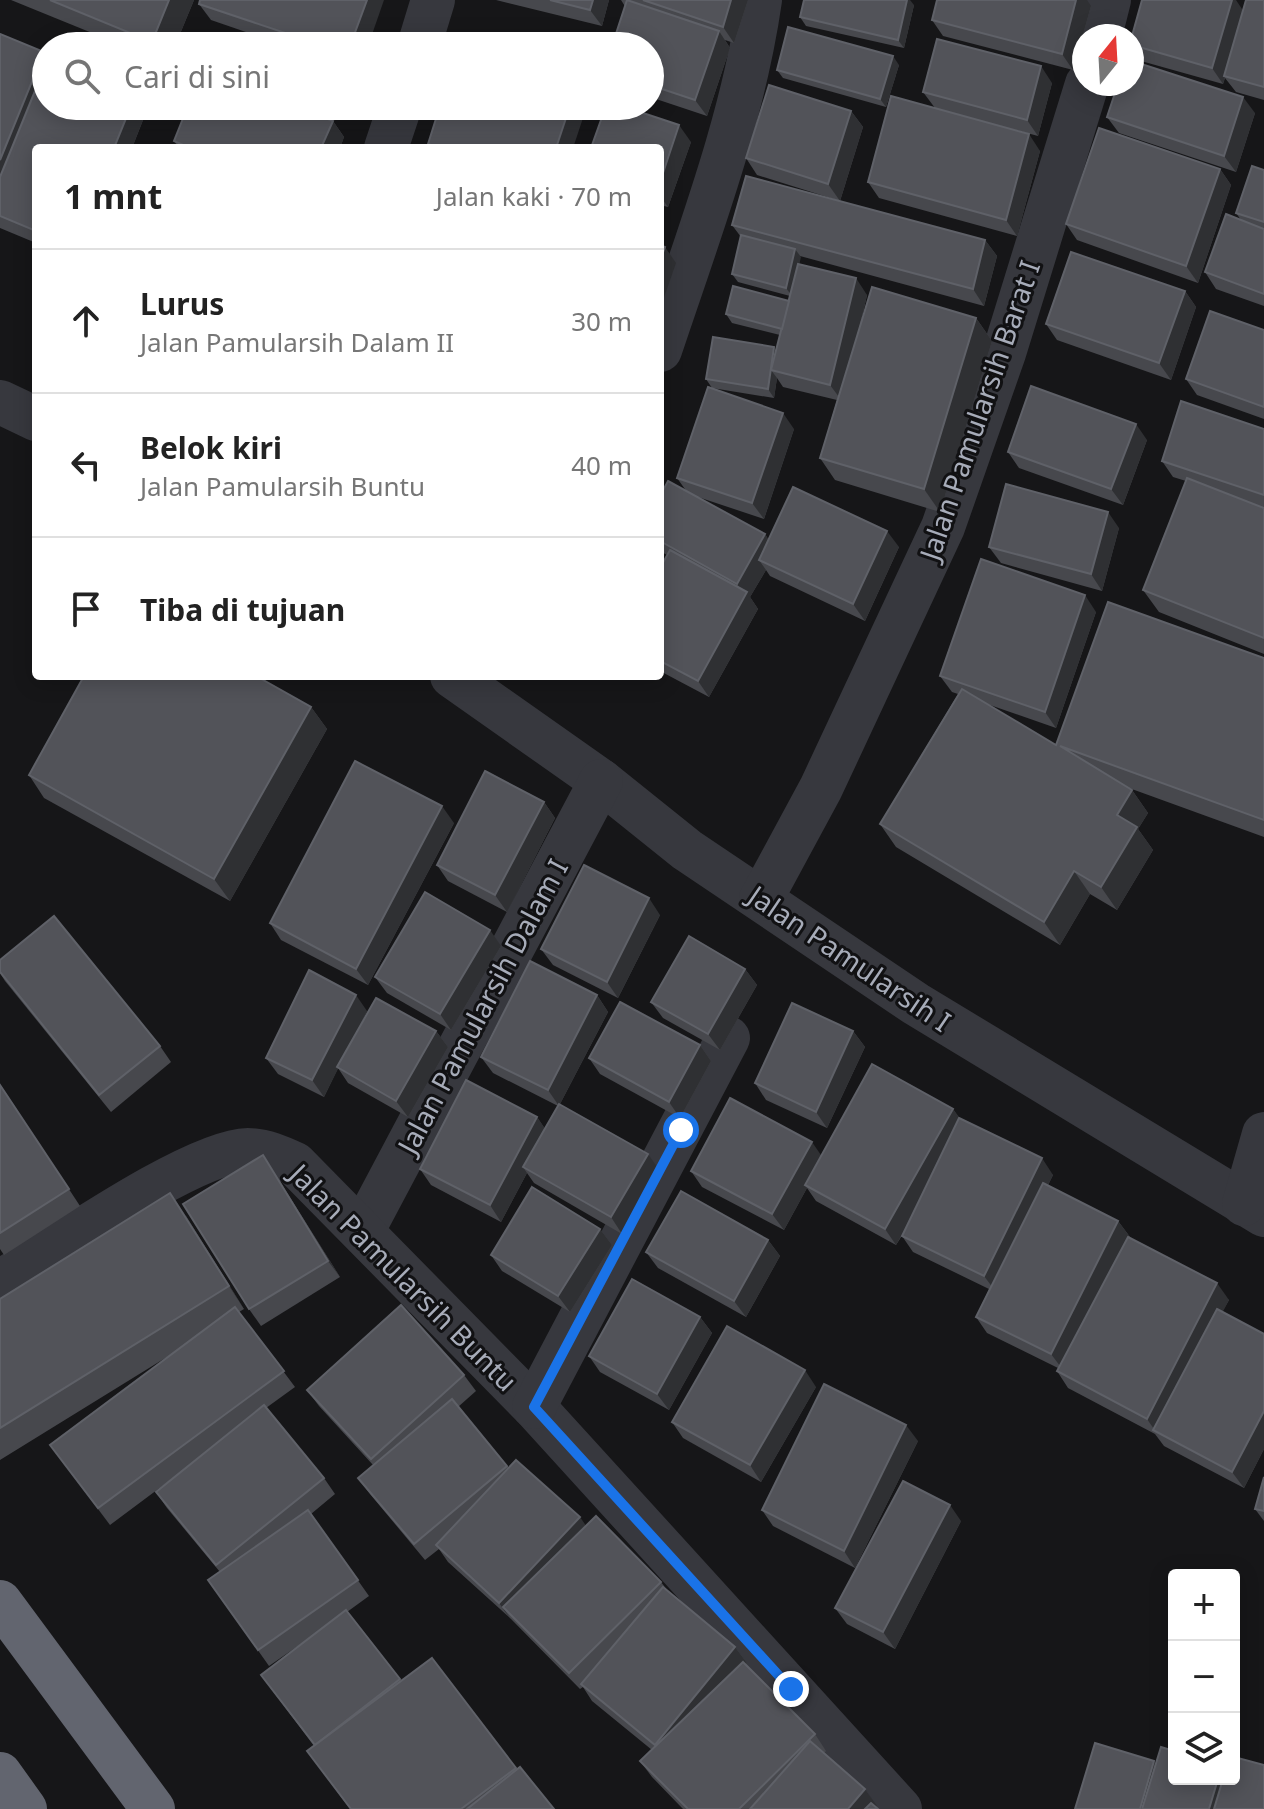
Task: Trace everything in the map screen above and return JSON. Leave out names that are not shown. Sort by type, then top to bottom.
[{"type":"highway","points":[[0,1602],[153,1809]]},
{"type":"highway","points":[[0,1774],[25,1809]]},
{"type":"street","points":[[423,32],[433,0]]},
{"type":"street","points":[[664,338],[726,144],[749,62],[760,0]]},
{"type":"street","points":[[1103,24],[1109,0]]},
{"type":"street","name":"Jalan Pamularsih Barat I","points":[[761,899],[821,788],[943,527],[1004,353],[1083,96]]},
{"type":"street","points":[[387,144],[395,120]]},
{"type":"street","points":[[0,402],[32,417]]},
{"type":"street","name":"Jalan Pamularsih I","points":[[466,680],[511,693],[601,781],[687,850],[916,1004],[1254,1209]]},
{"type":"street","name":"Jalan Pamularsih Dalam I","points":[[363,1230],[601,781]]},
{"type":"street","points":[[534,1407],[728,1038]]},
{"type":"street","points":[[1254,1209],[1264,1134]]},
{"type":"street","name":"Jalan Pamularsih Buntu","points":[[0,1282],[188,1169],[236,1152],[273,1154],[295,1164],[534,1407],[900,1809]]},
{"type":"building","points":[[50,0],[169,0],[156,32],[128,32]]},
{"type":"building","points":[[200,0],[367,0],[355,32],[282,32],[199,4]]},
{"type":"building","points":[[550,0],[593,0],[590,10]]},
{"type":"building","points":[[627,0],[719,31],[695,100],[664,90],[664,32],[617,32]]},
{"type":"building","points":[[643,0],[731,0],[723,27]]},
{"type":"building","points":[[804,0],[907,0],[898,40],[800,17]]},
{"type":"building","points":[[937,0],[1076,0],[1062,54],[932,20]]},
{"type":"building","points":[[1142,0],[1232,0],[1212,68],[1144,48],[1144,24],[1135,24]]},
{"type":"building","points":[[1246,0],[1264,0],[1264,87],[1224,76]]},
{"type":"building","points":[[788,27],[893,56],[880,99],[777,70]]},
{"type":"building","points":[[0,34],[32,47],[32,81],[0,160]]},
{"type":"building","points":[[937,39],[1041,66],[1027,120],[923,92]]},
{"type":"building","points":[[1144,65],[1243,97],[1224,156],[1107,117],[1114,96],[1144,96]]},
{"type":"building","points":[[769,85],[851,111],[828,184],[746,158]]},
{"type":"building","points":[[891,96],[1029,134],[1006,220],[868,182]]},
{"type":"building","points":[[32,98],[32,120],[125,120],[116,144],[32,144],[32,229],[0,216],[0,177]]},
{"type":"building","points":[[182,120],[333,121],[323,144],[181,144],[174,141]]},
{"type":"building","points":[[436,120],[565,120],[557,144],[428,144]]},
{"type":"building","points":[[601,120],[664,120],[679,125],[664,170],[664,144],[592,144]]},
{"type":"building","points":[[1099,128],[1220,169],[1186,266],[1066,224]]},
{"type":"building","points":[[1252,166],[1264,170],[1264,222],[1236,213]]},
{"type":"building","points":[[746,176],[985,240],[973,289],[732,225]]},
{"type":"building","points":[[1226,214],[1264,229],[1264,294],[1205,272]]},
{"type":"building","points":[[741,235],[795,249],[786,288],[732,274]]},
{"type":"building","points":[[1071,252],[1185,291],[1159,363],[1046,324]]},
{"type":"building","points":[[798,264],[856,278],[830,385],[771,370]]},
{"type":"building","points":[[733,286],[789,301],[782,329],[726,314]]},
{"type":"building","points":[[872,287],[976,318],[924,489],[820,458]]},
{"type":"building","points":[[1210,311],[1264,330],[1264,407],[1186,379]]},
{"type":"building","points":[[713,337],[774,347],[768,389],[706,379]]},
{"type":"building","points":[[1031,386],[1136,424],[1111,489],[1008,452]]},
{"type":"building","points":[[708,387],[783,413],[752,503],[677,478]]},
{"type":"building","points":[[1181,401],[1264,429],[1264,495],[1162,461]]},
{"type":"building","points":[[1187,478],[1264,508],[1264,638],[1143,590]]},
{"type":"building","points":[[668,481],[765,534],[737,584],[664,543],[664,488]]},
{"type":"building","points":[[1006,484],[1108,512],[1091,574],[989,547]]},
{"type":"building","points":[[793,487],[887,531],[853,604],[759,560]]},
{"type":"building","points":[[670,550],[747,592],[698,681],[664,663],[664,561]]},
{"type":"building","points":[[981,559],[1085,595],[1045,712],[940,676]]},
{"type":"building","points":[[1108,602],[1264,658],[1264,820],[1060,746],[1132,790],[1117,815],[1137,827],[1101,887],[1074,871],[1044,922],[880,824],[962,689],[1056,745]]},
{"type":"building","points":[[82,680],[263,680],[311,707],[214,879],[29,775]]},
{"type":"building","points":[[355,761],[442,806],[356,969],[270,923]]},
{"type":"building","points":[[485,771],[544,802],[495,895],[437,865]]},
{"type":"building","points":[[584,865],[649,898],[607,982],[541,949]]},
{"type":"building","points":[[425,892],[490,930],[440,1014],[375,977]]},
{"type":"building","points":[[54,916],[160,1046],[99,1095],[0,972],[0,960]]},
{"type":"building","points":[[689,936],[745,969],[708,1034],[651,1002]]},
{"type":"building","points":[[530,961],[597,995],[548,1090],[481,1057]]},
{"type":"building","points":[[309,970],[356,995],[312,1080],[266,1058]]},
{"type":"building","points":[[376,998],[436,1031],[396,1101],[337,1067]]},
{"type":"building","points":[[620,1002],[700,1045],[669,1102],[589,1058]]},
{"type":"building","points":[[792,1003],[853,1031],[816,1112],[755,1083]]},
{"type":"building","points":[[872,1064],[953,1109],[885,1229],[805,1185]]},
{"type":"building","points":[[466,1080],[537,1117],[490,1205],[420,1169]]},
{"type":"building","points":[[0,1085],[69,1189],[0,1233]]},
{"type":"building","points":[[730,1098],[812,1142],[772,1214],[691,1171]]},
{"type":"building","points":[[559,1104],[648,1154],[611,1217],[523,1167]]},
{"type":"building","points":[[959,1118],[1042,1158],[984,1276],[902,1236]]},
{"type":"building","points":[[263,1155],[328,1261],[249,1309],[183,1204]]},
{"type":"building","points":[[1043,1183],[1118,1221],[1051,1354],[976,1317]]},
{"type":"building","points":[[532,1187],[600,1229],[558,1296],[491,1255]]},
{"type":"building","points":[[681,1191],[768,1240],[734,1301],[646,1252]]},
{"type":"building","points":[[170,1193],[229,1286],[0,1428],[0,1299]]},
{"type":"building","points":[[1128,1237],[1217,1283],[1147,1419],[1057,1371]]},
{"type":"building","points":[[632,1279],[700,1317],[657,1394],[589,1356]]},
{"type":"building","points":[[401,1305],[464,1375],[371,1459],[307,1390]]},
{"type":"building","points":[[235,1307],[284,1371],[98,1508],[50,1445]]},
{"type":"building","points":[[1217,1309],[1264,1334],[1264,1411],[1232,1472],[1153,1430]]},
{"type":"building","points":[[727,1326],[805,1370],[750,1465],[672,1422]]},
{"type":"building","points":[[824,1384],[906,1425],[844,1551],[762,1510]]},
{"type":"building","points":[[452,1399],[507,1466],[414,1544],[358,1478]]},
{"type":"building","points":[[264,1405],[324,1478],[216,1565],[156,1492]]},
{"type":"building","points":[[516,1460],[580,1517],[499,1603],[436,1545]]},
{"type":"building","points":[[1264,1477],[1264,1511],[1255,1509]]},
{"type":"building","points":[[903,1481],[950,1505],[883,1632],[835,1608]]},
{"type":"building","points":[[308,1510],[358,1580],[258,1650],[208,1580]]},
{"type":"building","points":[[596,1516],[661,1582],[569,1673],[503,1607]]},
{"type":"building","points":[[663,1587],[735,1647],[655,1745],[581,1684]]},
{"type":"building","points":[[346,1610],[400,1679],[315,1745],[261,1675]]},
{"type":"building","points":[[432,1658],[516,1768],[461,1809],[351,1809],[307,1751]]},
{"type":"building","points":[[743,1662],[815,1734],[739,1809],[688,1809],[640,1761]]},
{"type":"building","points":[[810,1741],[865,1789],[848,1809],[750,1809]]},
{"type":"building","points":[[1095,1743],[1154,1761],[1140,1809],[1075,1809]]},
{"type":"building","points":[[1161,1747],[1168,1749],[1168,1785],[1216,1785],[1209,1809],[1142,1809]]},
{"type":"building","points":[[1240,1759],[1264,1765],[1264,1809],[1214,1809],[1221,1785],[1240,1785]]},
{"type":"building","points":[[520,1767],[554,1809],[467,1809]]},
{"type":"route","points":[[681,1130],[534,1407],[791,1689]]}]
